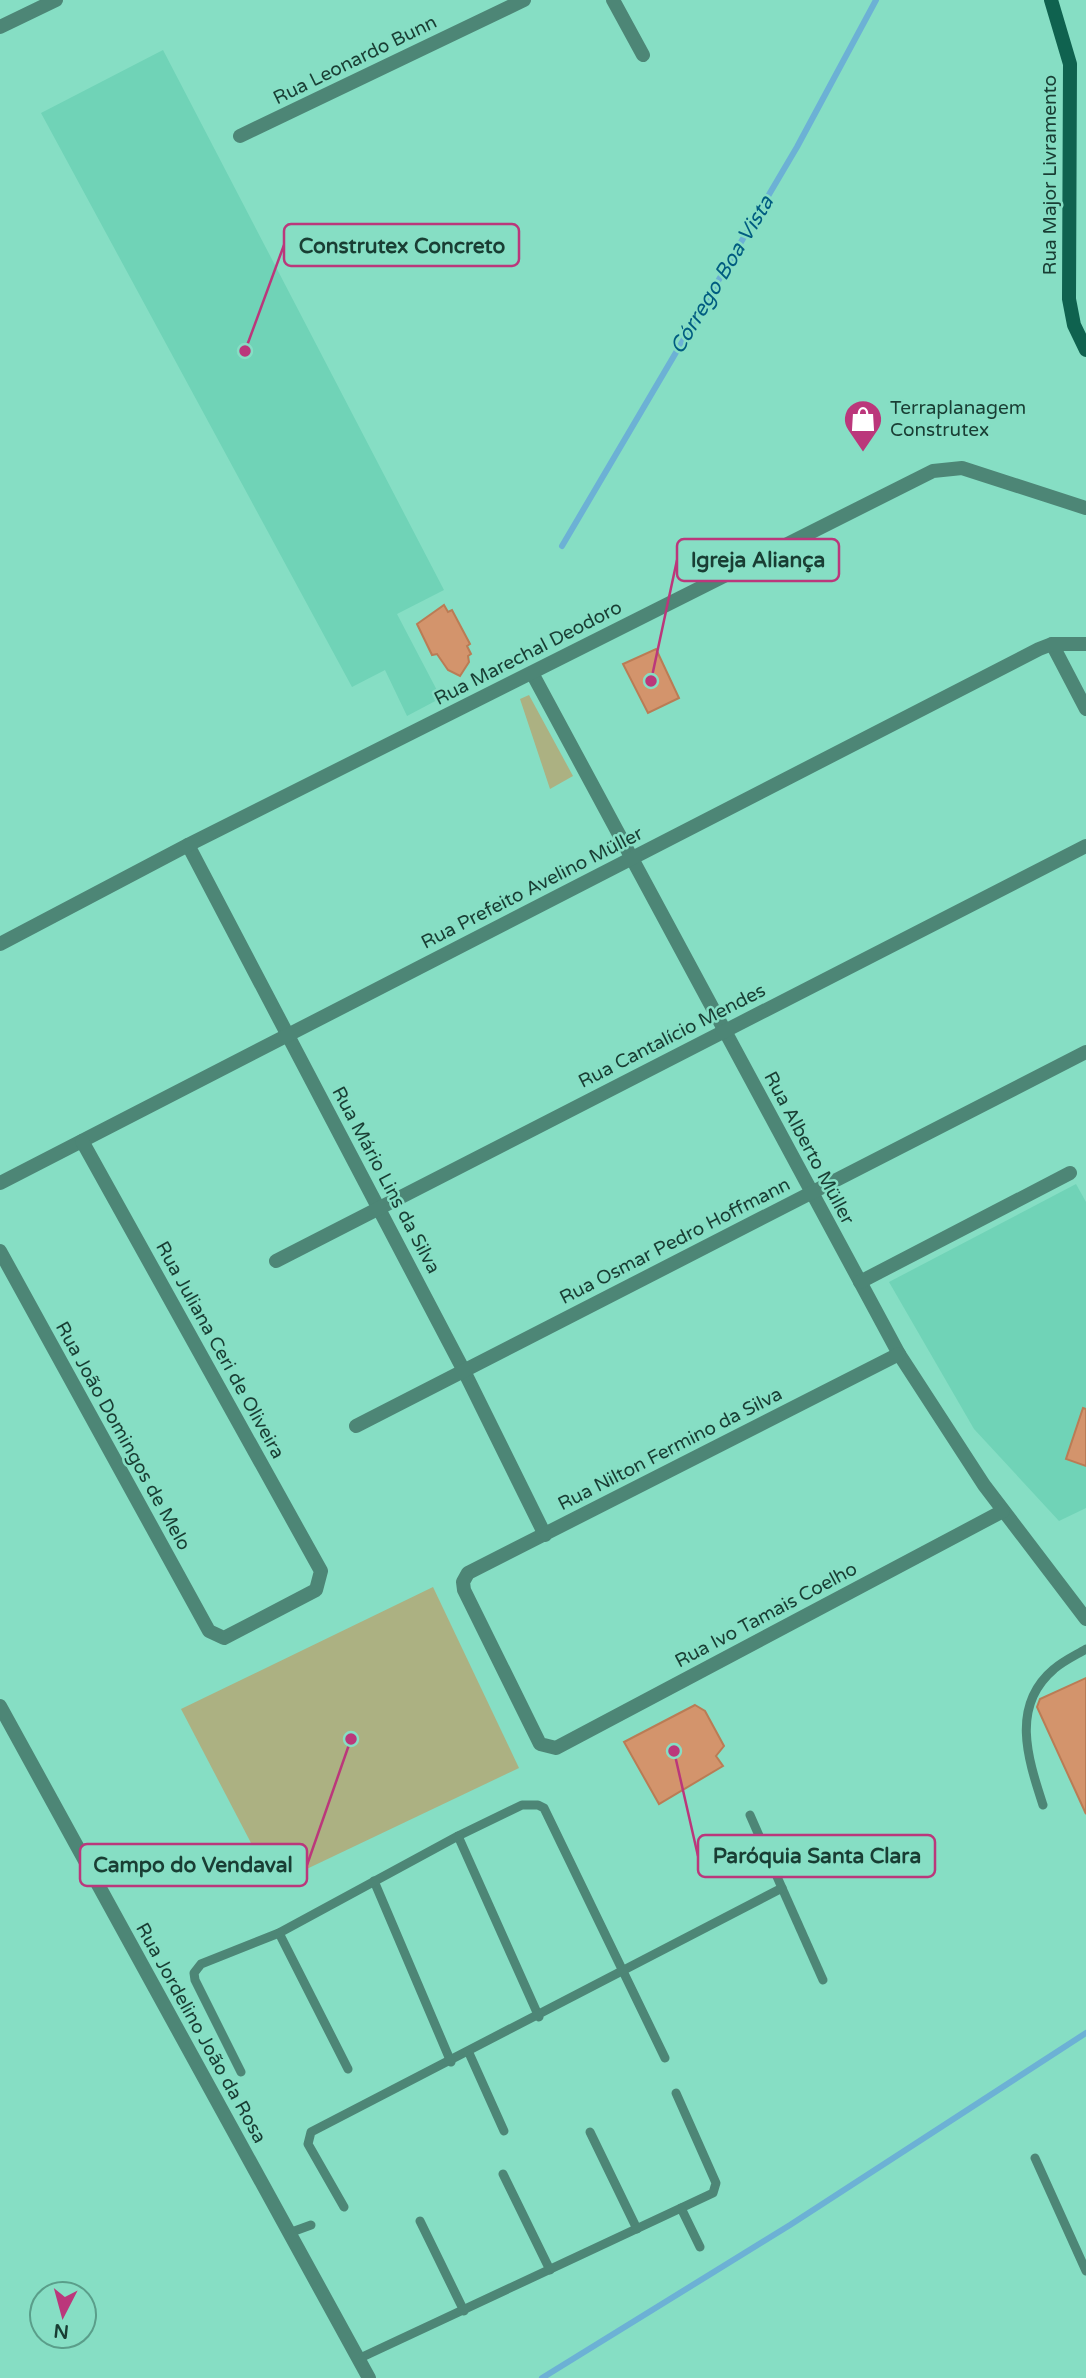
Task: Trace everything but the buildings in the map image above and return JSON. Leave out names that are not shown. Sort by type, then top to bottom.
[{"type":"main road","name":"Rua Major Livramento","points":[[1051,0],[1070,64],[1069,299],[1074,325],[1086,350]]},
{"type":"street","points":[[0,27],[56,0]]},
{"type":"street","name":"Rua Leonardo Bunn","points":[[240,136],[524,0]]},
{"type":"street","points":[[613,0],[643,55]]},
{"type":"street","name":"Rua Marechal Deodoro","points":[[0,944],[188,845],[933,471],[962,468],[1086,508]]},
{"type":"street","points":[[1052,644],[1086,709]]},
{"type":"street","name":"Rua Prefeito Avelino Müller","points":[[0,1183],[1052,644],[1086,644]]},
{"type":"street","name":"Rua Alberto Müller","points":[[533,673],[899,1354],[949,1435],[1086,1619]]},
{"type":"street","name":"Rua Mário Lins da Silva","points":[[188,845],[464,1371],[545,1535]]},
{"type":"street","name":"Rua Cantalício Mendes","points":[[276,1261],[1086,846]]},
{"type":"street","name":"Rua Osmar Pedro Hoffmann","points":[[356,1426],[1086,1052]]},
{"type":"street","name":"Rua Juliana Ceri de Oliveira","points":[[82,1141],[321,1571],[316,1590],[224,1638],[216,1636]]},
{"type":"street","points":[[860,1282],[1070,1172]]},
{"type":"street","name":"Rua João Domingos de Melo","points":[[0,1251],[209,1631],[216,1636]]},
{"type":"street","name":"Rua Nilton Fermino da Silva","points":[[463,1581],[468,1573],[899,1354]]},
{"type":"street","name":"Rua Ivo Tamais Coelho","points":[[463,1581],[540,1744],[547,1748],[556,1748],[1003,1511]]},
{"type":"street","name":"Rua Jordelino João da Rosa","points":[[0,1706],[369,2378]]},
{"type":"lane","points":[[1042,1805],[1027,1756],[1025,1727],[1031,1702],[1052,1670],[1086,1649]]},
{"type":"lane","points":[[241,2072],[195,1980],[194,1973],[201,1964],[279,1933],[458,1836],[522,1805],[538,1805],[544,1808],[665,2058]]},
{"type":"lane","points":[[750,1815],[823,1980]]},
{"type":"lane","points":[[458,1836],[539,2017]]},
{"type":"lane","points":[[374,1881],[451,2062]]},
{"type":"lane","points":[[344,2207],[308,2144],[311,2133],[539,2017],[782,1888]]},
{"type":"lane","points":[[279,1933],[348,2069]]},
{"type":"lane","points":[[469,2053],[504,2131]]},
{"type":"lane","points":[[358,2359],[713,2193],[716,2183],[676,2092]]},
{"type":"lane","points":[[590,2132],[637,2229]]},
{"type":"lane","points":[[1035,2158],[1086,2271]]},
{"type":"lane","points":[[503,2174],[550,2270]]},
{"type":"lane","points":[[681,2208],[700,2247]]},
{"type":"lane","points":[[420,2221],[464,2311]]},
{"type":"lane","points":[[289,2233],[311,2225]]},
{"type":"shaded area","points":[[163,50],[444,590],[397,614],[441,698],[407,716],[385,670],[352,687],[41,113]]},
{"type":"shaded area","points":[[529,695],[573,776],[550,789],[520,699]]},
{"type":"shaded area","points":[[1076,1184],[1086,1202],[1086,1508],[1059,1521],[974,1429],[889,1282]]},
{"type":"shaded area","points":[[433,1587],[519,1768],[273,1885],[181,1709]]},
{"type":"waterway","name":"Córrego Boa Vista","points":[[562,546],[797,147],[876,0]]},
{"type":"waterway","points":[[542,2378],[790,2225],[1086,2033]]},
{"type":"place","name":"Construtex Concreto","points":[[245,351]]},
{"type":"place","name":"Terraplanagem Construtex","points":[[863,453]]},
{"type":"place","name":"Igreja Aliança","points":[[651,681]]},
{"type":"place","name":"Campo do Vendaval","points":[[351,1739]]},
{"type":"place","name":"Paróquia Santa Clara","points":[[674,1751]]}]
